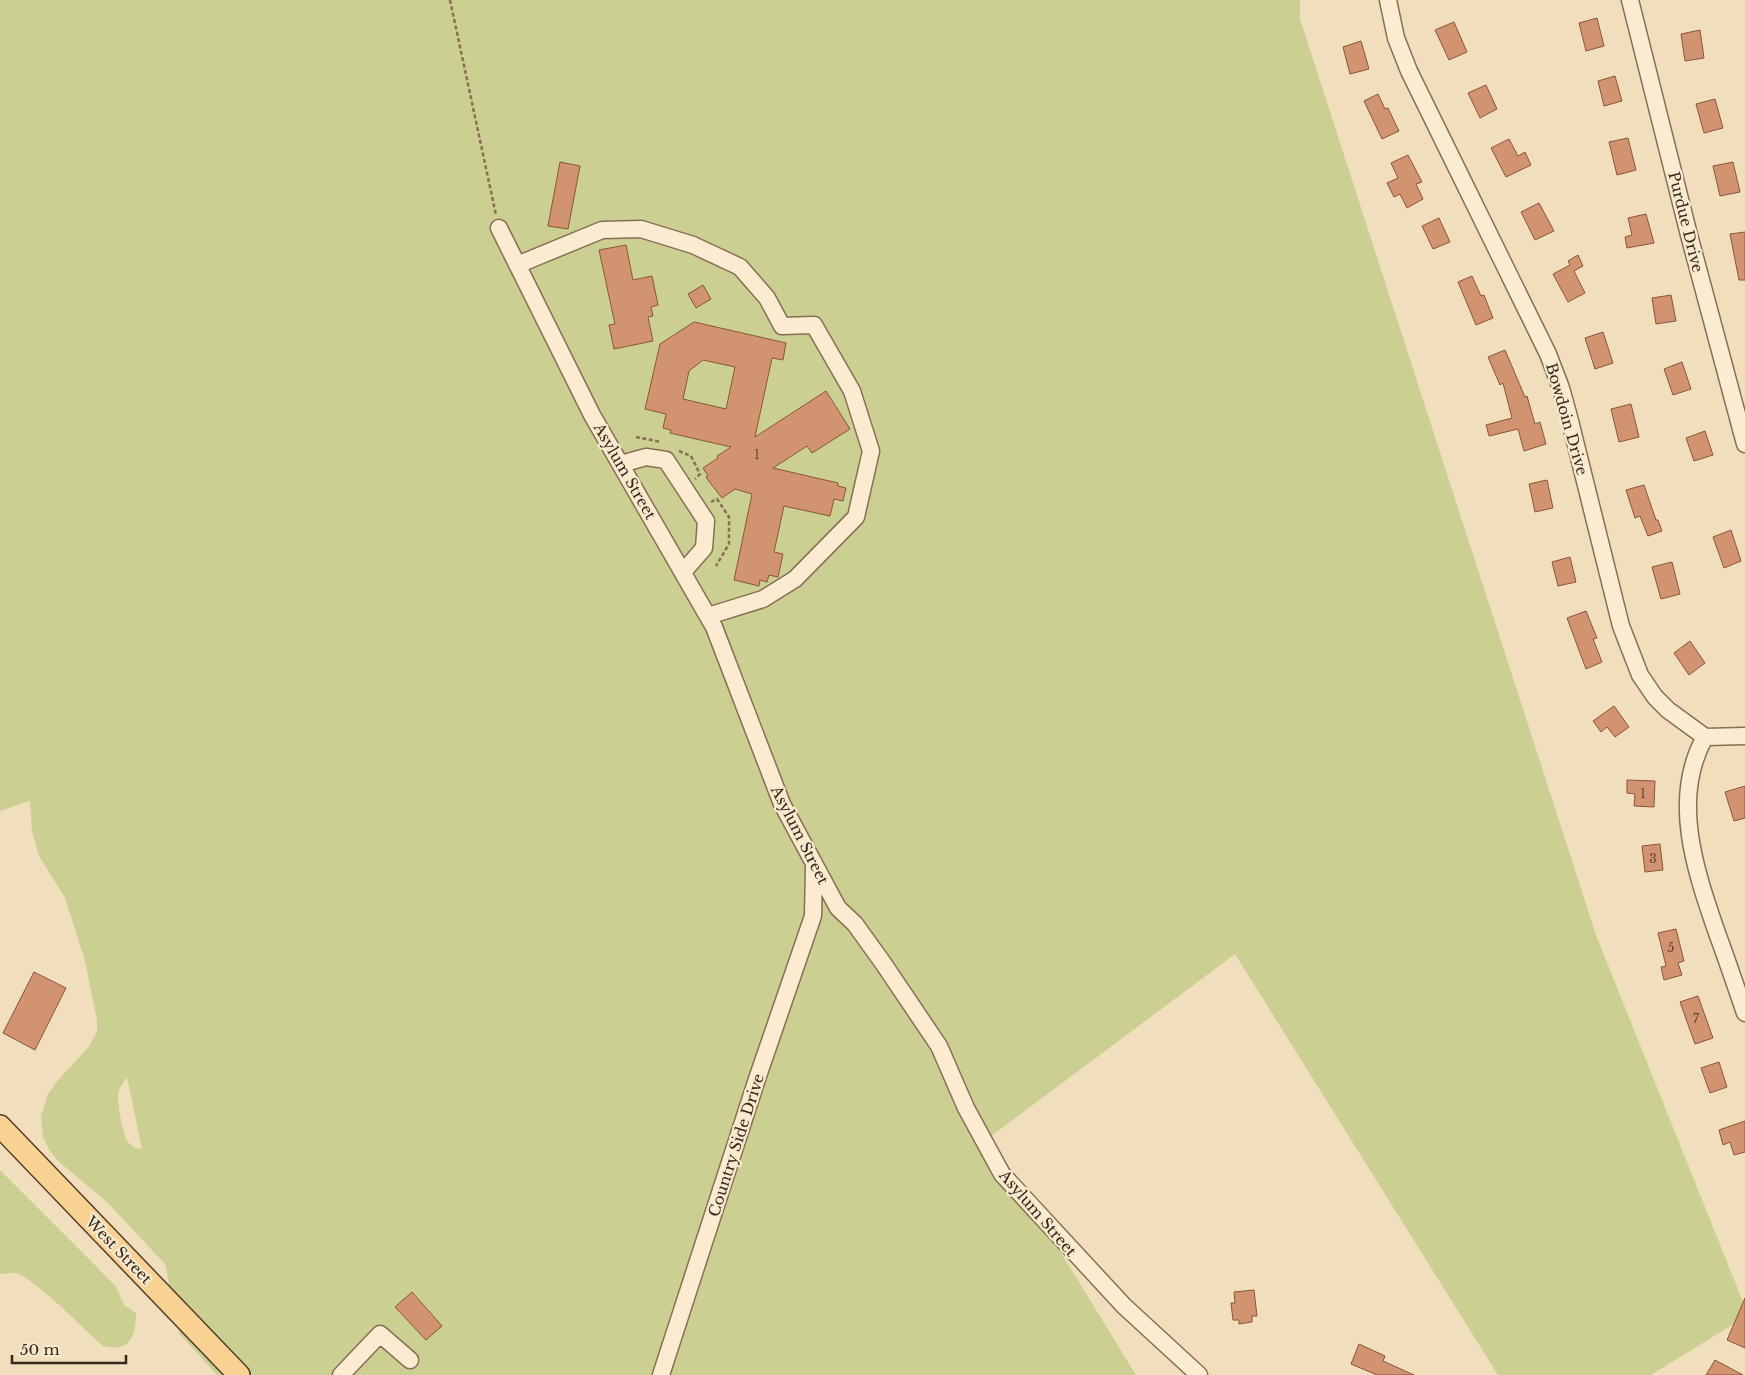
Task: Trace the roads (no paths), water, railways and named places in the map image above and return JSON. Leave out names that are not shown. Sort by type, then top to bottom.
[{"type":"main road","name":"West Street","points":[[0,1126],[239,1375]]},
{"type":"street","name":"Bowdoin Drive","points":[[1388,0],[1396,38],[1409,71],[1548,354],[1557,377],[1588,490],[1617,611],[1631,655],[1643,681],[1661,704],[1705,737]]},
{"type":"street","name":"Purdue Drive","points":[[1630,0],[1689,235],[1745,444]]},
{"type":"street","name":"Asylum Street","points":[[499,228],[592,415],[714,626],[782,804],[838,908],[855,924],[940,1046],[966,1108],[1002,1174],[1124,1306],[1199,1375]]},
{"type":"street","points":[[517,265],[602,230],[641,229],[693,245],[740,267],[767,298],[782,326],[814,325],[852,391],[871,451],[856,517],[795,580],[763,599],[708,616]]},
{"type":"street","points":[[621,464],[646,457],[666,460],[706,520],[704,548],[683,572]]},
{"type":"street","points":[[1745,736],[1705,737],[1694,764],[1690,784],[1688,817],[1701,887],[1745,1013]]},
{"type":"street","name":"Country Side Drive","points":[[661,1375],[757,1078],[813,916],[814,866]]},
{"type":"street","points":[[813,916],[820,909],[838,908]]},
{"type":"street","points":[[341,1375],[380,1334],[410,1360]]}]
